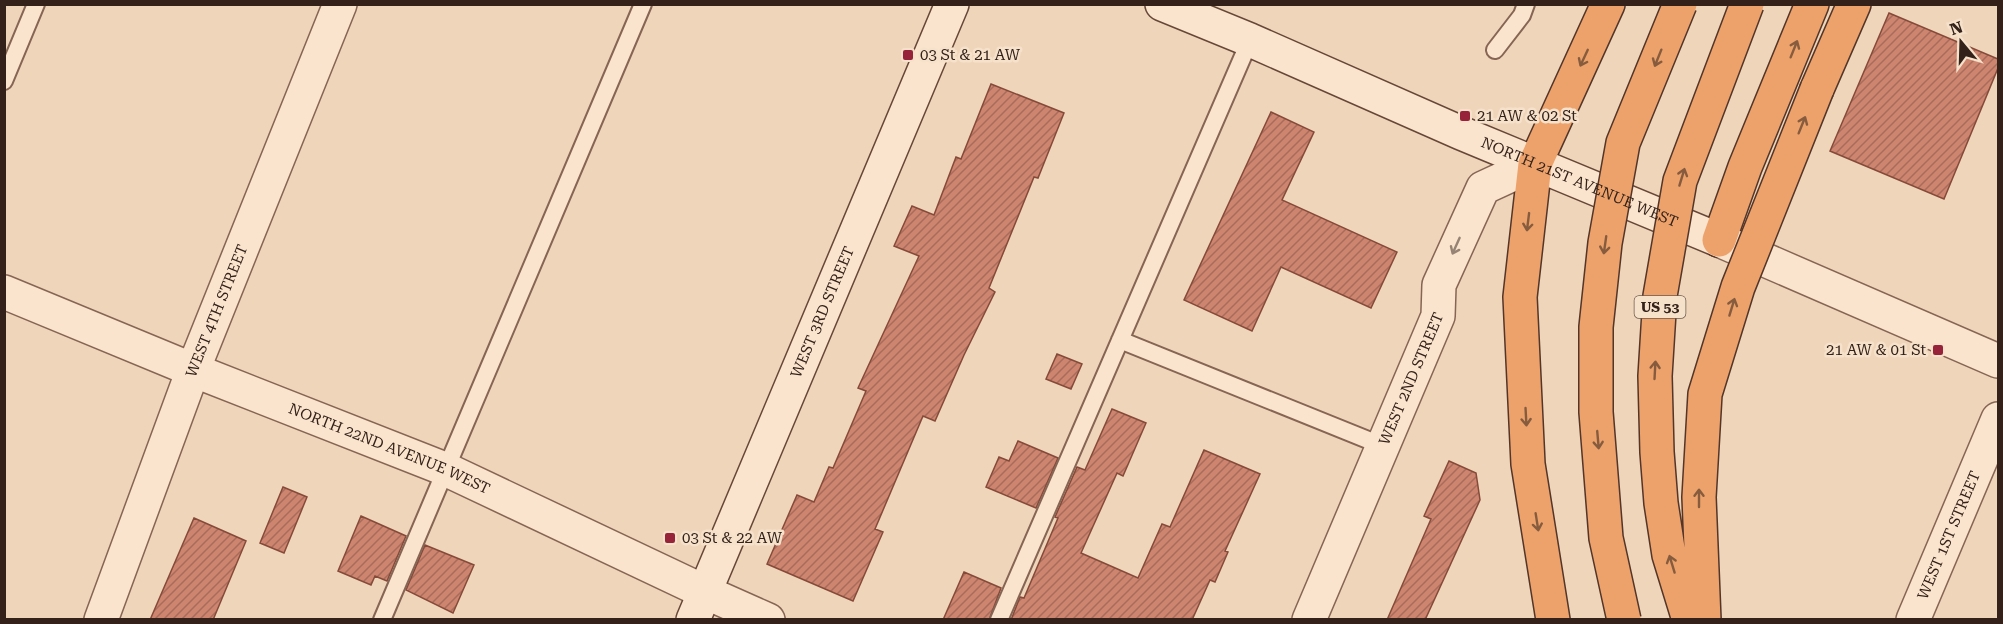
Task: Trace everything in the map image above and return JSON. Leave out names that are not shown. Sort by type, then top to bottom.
[{"type":"highway","points":[[1553,620],[1528,464],[1520,297],[1535,164],[1608,4]]},
{"type":"highway","points":[[1624,620],[1606,538],[1596,412],[1596,327],[1605,243],[1623,143],[1680,4]]},
{"type":"highway","name":"US 53","points":[[1689,620],[1669,555],[1661,503],[1654,376],[1660,296],[1680,181],[1747,4]]},
{"type":"highway","points":[[1719,240],[1745,167],[1812,4]]},
{"type":"highway","points":[[1704,620],[1699,497],[1705,394],[1738,287],[1817,89],[1854,4]]},
{"type":"street","name":"WEST 4TH STREET","points":[[100,620],[193,370],[340,4]]},
{"type":"street","name":"WEST 3RD STREET","points":[[699,606],[952,4]]},
{"type":"street","name":"NORTH 21ST AVENUE WEST","points":[[1162,4],[1250,40],[1461,134],[1719,240],[1998,361]]},
{"type":"street","name":"WEST 2ND STREET","points":[[1309,620],[1438,316],[1439,285],[1483,188],[1535,164]]},
{"type":"street","name":"NORTH 22ND AVENUE WEST","points":[[4,292],[193,370],[445,468],[699,606],[768,620]]},
{"type":"street","name":"WEST 1ST STREET","points":[[1913,620],[1998,419]]},
{"type":"lane","points":[[4,81],[36,4]]},
{"type":"lane","points":[[382,620],[643,4]]},
{"type":"lane","points":[[1495,50],[1522,15],[1526,4]]},
{"type":"lane","points":[[999,620],[1250,40]]},
{"type":"lane","points":[[1120,340],[1383,446]]},
{"type":"building","points":[[1889,13],[1998,59],[1998,68],[1944,199],[1830,151]]},
{"type":"building","points":[[991,84],[1064,113],[1038,178],[1034,177],[989,288],[995,292],[935,421],[923,416],[875,529],[883,532],[853,601],[767,564],[797,495],[814,502],[829,467],[833,468],[866,391],[858,388],[919,256],[894,246],[912,206],[934,215],[956,157],[961,159]]},
{"type":"building","points":[[1271,112],[1314,132],[1282,200],[1397,252],[1371,308],[1281,267],[1252,331],[1184,300]]},
{"type":"building","points":[[1057,354],[1082,364],[1071,389],[1046,379]]},
{"type":"building","points":[[1112,409],[1146,423],[1123,476],[1117,473],[1081,553],[1138,578],[1162,524],[1170,527],[1204,450],[1260,474],[1225,551],[1228,552],[1215,582],[1210,580],[1192,620],[1011,620],[1020,597],[1024,598],[1077,467],[1085,470]]},
{"type":"building","points":[[1018,441],[1058,458],[1036,508],[986,487],[999,457],[1009,461]]},
{"type":"building","points":[[1449,461],[1476,473],[1480,500],[1425,620],[1387,620],[1431,519],[1424,516]]},
{"type":"building","points":[[283,487],[307,497],[284,553],[260,543]]},
{"type":"building","points":[[361,516],[406,536],[387,581],[375,576],[371,585],[338,571]]},
{"type":"building","points":[[194,518],[246,541],[213,620],[150,620]]},
{"type":"building","points":[[425,545],[474,565],[453,613],[406,590]]},
{"type":"building","points":[[964,572],[1001,588],[989,620],[943,620]]},
{"type":"place","name":"03 St & 21 AW","points":[[908,55]]},
{"type":"place","name":"21 AW & 02 St","points":[[1465,116]]},
{"type":"place","name":"21 AW & 01 St","points":[[1938,350]]},
{"type":"place","name":"03 St & 22 AW","points":[[670,538]]}]
